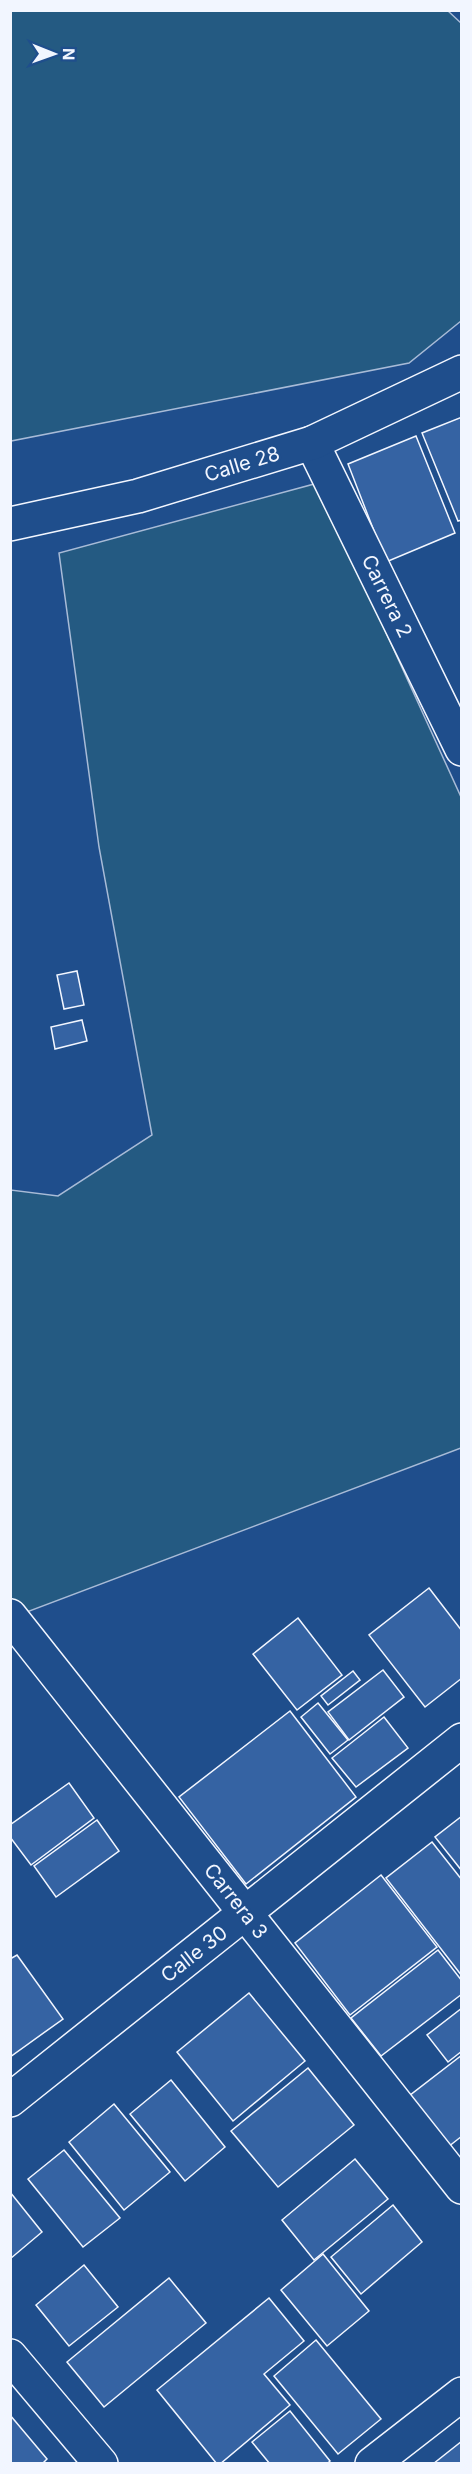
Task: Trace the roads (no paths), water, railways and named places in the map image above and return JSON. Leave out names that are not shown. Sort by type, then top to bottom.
[{"type":"street","name":"Calle 28","points":[[10,524],[138,496],[312,443],[462,372]]},
{"type":"street","name":"Carrera 2","points":[[312,443],[462,749]]},
{"type":"street","name":"Carrera 3","points":[[10,1616],[462,2187]]},
{"type":"street","name":"Calle 30","points":[[10,2100],[462,1740]]},
{"type":"street","points":[[10,2356],[101,2463]]},
{"type":"street","points":[[372,2463],[462,2394]]}]
